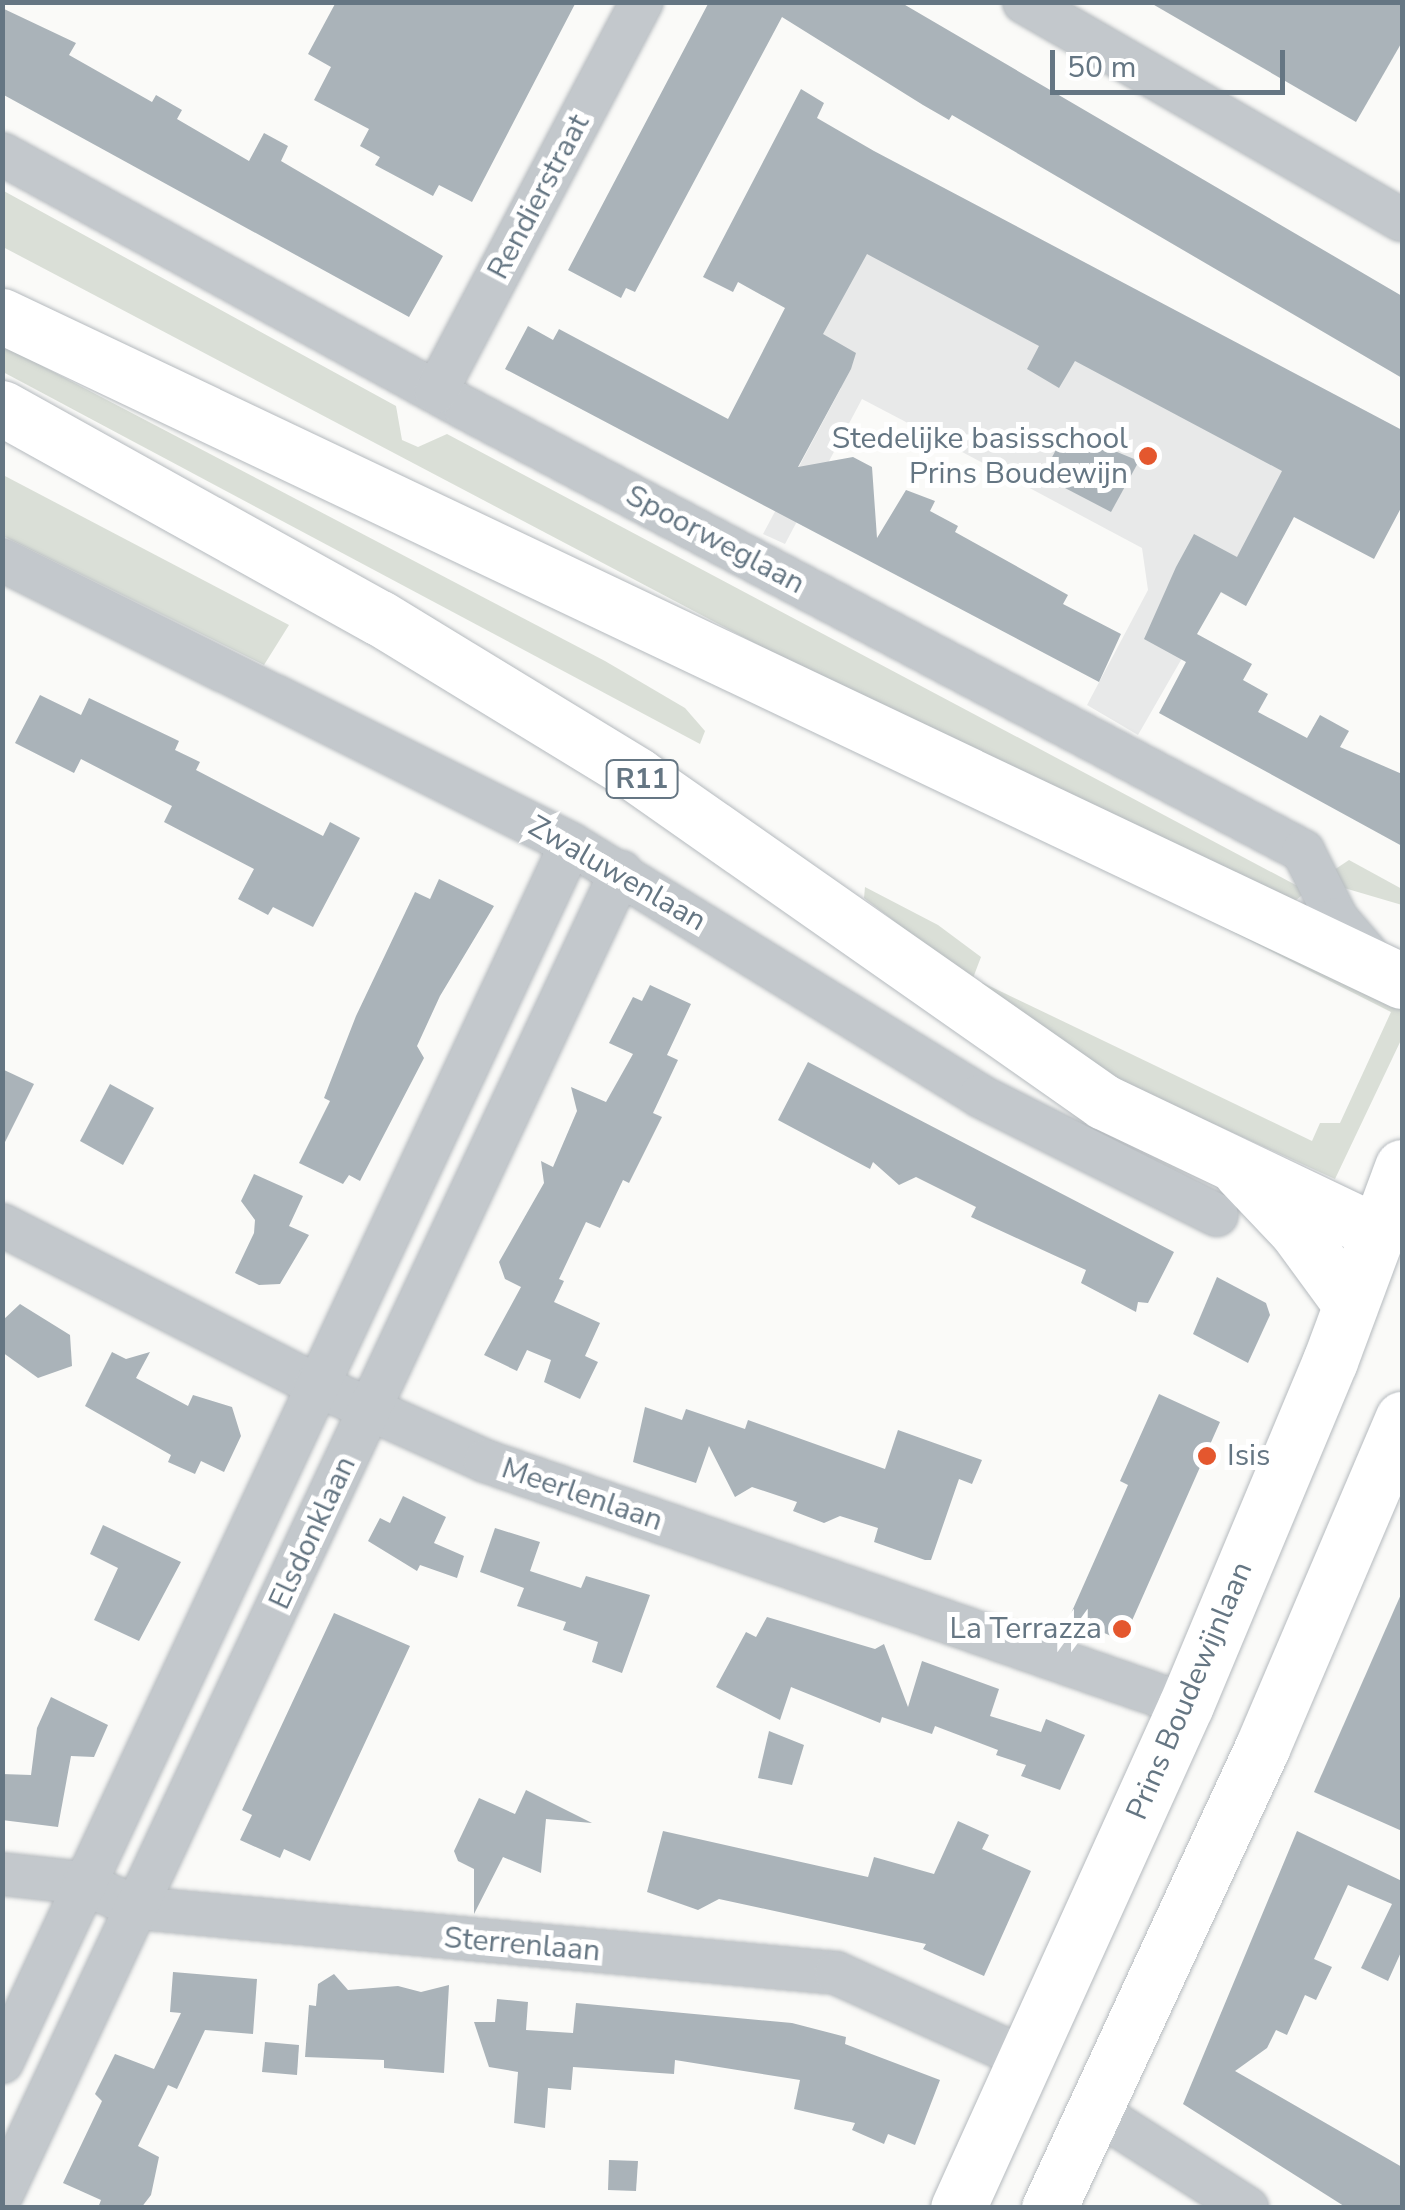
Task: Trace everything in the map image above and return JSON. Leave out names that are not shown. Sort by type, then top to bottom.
[{"type":"main road","points":[[2,281],[72,320],[199,410]]},
{"type":"main road","points":[[2,316],[1395,971]]},
{"type":"main road","name":"R11","points":[[2,408],[380,618],[638,776],[1228,1193],[1389,1238]]},
{"type":"main road","name":"Prins Boudewijnlaan","points":[[958,2208],[1029,2060],[1186,1705],[1330,1362],[1348,1301],[1389,1238],[1402,1166]]},
{"type":"main road","points":[[1228,1193],[1348,1301]]},
{"type":"main road","points":[[1049,2208],[1098,2114],[1402,1419]]},
{"type":"street","name":"Rendierstraat","points":[[436,392],[642,2]]},
{"type":"street","points":[[1024,2],[1402,220]]},
{"type":"street","name":"Spoorweglaan","points":[[2,154],[436,392],[1302,851],[1337,919],[1395,971]]},
{"type":"street","name":"Zwaluwenlaan","points":[[2,560],[571,844],[980,1096],[1228,1193]]},
{"type":"street","name":"Elsdonklaan","points":[[2,2062],[571,844]]},
{"type":"street","name":"Elsdonklaan","points":[[2,2194],[621,872]]},
{"type":"street","name":"Meerlenlaan","points":[[2,1225],[316,1385],[485,1461],[1186,1705]]},
{"type":"street","name":"Sterrenlaan","points":[[2,1874],[83,1883],[138,1908],[836,1974],[1029,2060]]},
{"type":"street","points":[[1098,2114],[1248,2208]]},
{"type":"shaded area","name":"Stedelijke basisschool Prins Boudewijn","points":[[804,145],[1339,431],[1246,606],[1220,592],[1138,735],[1087,705],[1148,590],[1142,548],[862,399],[785,544],[763,534],[841,388],[765,348],[786,308]]},
{"type":"shaded area","points":[[2,190],[396,406],[402,440],[418,447],[447,434],[1307,891],[1289,906],[857,697],[3,247]]},
{"type":"shaded area","points":[[2,345],[605,661],[685,708],[705,731],[700,744],[3,372]]},
{"type":"shaded area","points":[[3,475],[289,625],[264,665],[3,536]]},
{"type":"shaded area","points":[[1349,860],[1402,889],[1402,905],[1334,885],[1331,872]]},
{"type":"shaded area","points":[[865,887],[938,925],[981,957],[973,978],[1312,1141],[1320,1123],[1340,1123],[1391,1012],[1211,921],[1255,931],[1402,1002],[1402,1038],[1335,1179],[1139,1090],[1108,1085],[864,898]]},
{"type":"building","points":[[336,2],[576,2],[472,202],[439,185],[433,196],[375,165],[380,157],[360,146],[369,129],[314,100],[331,67],[308,54]]},
{"type":"building","points":[[709,2],[900,2],[1402,296],[1402,378],[952,115],[949,120],[923,105],[782,17],[635,292],[626,288],[621,298],[568,270]]},
{"type":"building","points":[[1149,2],[1402,2],[1402,42],[1356,122]]},
{"type":"building","points":[[2,8],[76,43],[69,55],[152,102],[156,95],[182,110],[177,119],[249,161],[264,133],[288,146],[281,161],[443,256],[409,317],[2,94]]},
{"type":"building","points":[[801,89],[824,103],[817,118],[874,151],[1402,430],[1402,506],[1374,559],[1294,517],[1246,606],[1221,592],[1197,634],[1252,664],[1243,680],[1268,694],[1258,712],[1307,738],[1320,715],[1349,731],[1340,747],[1402,774],[1402,846],[1159,713],[1186,662],[1144,639],[1176,567],[1194,534],[1237,557],[1282,471],[1075,361],[1059,388],[1027,369],[1039,346],[867,254],[823,334],[856,353],[851,369],[798,467],[853,457],[872,467],[877,538],[906,490],[935,501],[930,511],[958,526],[955,532],[1068,595],[1063,604],[1121,634],[1099,682],[505,369],[528,326],[553,340],[559,329],[728,419],[785,308],[738,282],[733,292],[703,277]]},
{"type":"building","points":[[1066,431],[1139,461],[1111,512],[1042,476]]},
{"type":"building","points":[[40,695],[81,715],[89,698],[179,741],[175,750],[200,762],[196,770],[323,836],[330,822],[360,838],[313,927],[273,907],[268,915],[238,899],[254,869],[164,822],[172,806],[81,759],[74,773],[15,743]]},
{"type":"building","points":[[439,879],[494,906],[440,996],[417,1046],[424,1058],[360,1181],[349,1175],[343,1184],[299,1163],[330,1101],[324,1098],[356,1016],[415,892],[430,899]]},
{"type":"building","points":[[650,985],[691,1004],[667,1055],[678,1060],[653,1113],[662,1117],[629,1183],[623,1180],[600,1228],[586,1222],[559,1279],[564,1281],[554,1302],[600,1323],[585,1356],[598,1362],[580,1399],[544,1382],[551,1360],[527,1350],[517,1371],[484,1355],[521,1287],[505,1279],[499,1262],[544,1183],[541,1161],[553,1167],[577,1111],[571,1087],[606,1102],[633,1054],[609,1043],[633,997],[642,1001]]},
{"type":"building","points":[[808,1062],[1174,1252],[1148,1303],[1138,1302],[1136,1312],[1081,1283],[1086,1270],[971,1217],[976,1207],[916,1177],[899,1185],[873,1162],[870,1169],[778,1120]]},
{"type":"building","points":[[2,1069],[34,1084],[2,1148]]},
{"type":"building","points":[[110,1084],[154,1108],[123,1165],[80,1141]]},
{"type":"building","points":[[254,1174],[303,1196],[289,1226],[309,1235],[280,1284],[259,1285],[235,1273],[254,1233],[255,1220],[241,1201]]},
{"type":"building","points":[[1217,1277],[1266,1303],[1270,1315],[1248,1363],[1193,1334]]},
{"type":"building","points":[[20,1304],[70,1335],[72,1366],[38,1378],[2,1352],[2,1321]]},
{"type":"building","points":[[112,1352],[126,1359],[150,1352],[136,1378],[188,1406],[193,1395],[232,1407],[241,1436],[224,1472],[201,1461],[195,1474],[168,1462],[171,1455],[85,1406]]},
{"type":"building","points":[[1159,1394],[1220,1422],[1123,1641],[1069,1618],[1128,1485],[1120,1481]]},
{"type":"building","points":[[645,1407],[682,1420],[686,1409],[745,1429],[748,1420],[885,1469],[898,1430],[982,1460],[972,1484],[959,1479],[931,1560],[925,1560],[874,1542],[878,1528],[840,1516],[824,1523],[793,1511],[797,1502],[752,1487],[735,1497],[709,1446],[696,1483],[633,1462]]},
{"type":"building","points":[[403,1496],[446,1517],[434,1543],[464,1556],[457,1578],[420,1565],[417,1571],[368,1541],[380,1518],[390,1523]]},
{"type":"building","points":[[103,1525],[181,1562],[139,1641],[94,1620],[118,1568],[90,1554]]},
{"type":"building","points":[[495,1528],[540,1542],[530,1571],[581,1588],[586,1576],[650,1595],[622,1673],[592,1662],[598,1642],[563,1630],[566,1622],[517,1606],[524,1588],[480,1572]]},
{"type":"building","points":[[1402,1592],[1402,1831],[1314,1792]]},
{"type":"building","points":[[334,1613],[410,1646],[310,1861],[284,1849],[280,1858],[240,1840],[252,1815],[242,1810]]},
{"type":"building","points":[[767,1617],[875,1649],[884,1644],[908,1707],[922,1661],[999,1689],[990,1716],[1041,1732],[1046,1719],[1085,1735],[1060,1790],[1021,1776],[1026,1765],[996,1755],[998,1750],[935,1726],[932,1734],[882,1717],[880,1723],[791,1687],[780,1720],[716,1687],[746,1632],[756,1637]]},
{"type":"building","points":[[51,1697],[108,1725],[94,1757],[71,1756],[58,1827],[2,1820],[2,1774],[31,1775],[37,1728]]},
{"type":"building","points":[[769,1731],[804,1745],[792,1785],[758,1778]]},
{"type":"building","points":[[526,1790],[592,1823],[546,1819],[541,1873],[503,1857],[474,1914],[474,1869],[458,1861],[454,1851],[479,1798],[515,1814]]},
{"type":"building","points":[[958,1821],[989,1835],[982,1849],[1031,1871],[984,1976],[923,1949],[926,1944],[719,1899],[698,1910],[647,1892],[663,1831],[868,1877],[874,1857],[934,1874]]},
{"type":"building","points":[[1297,1831],[1402,1881],[1402,1950],[1388,1981],[1361,1968],[1392,1904],[1348,1885],[1314,1959],[1332,1967],[1316,2000],[1305,1995],[1287,2035],[1276,2030],[1267,2048],[1235,2071],[1402,2167],[1402,2208],[1347,2208],[1183,2104]]},
{"type":"building","points":[[173,1972],[257,1979],[253,2034],[205,2030],[177,2089],[168,2085],[138,2146],[159,2157],[151,2195],[141,2208],[98,2208],[101,2200],[63,2183],[102,2101],[95,2094],[115,2054],[154,2069],[181,2013],[170,2012]]},
{"type":"building","points":[[334,1974],[348,1990],[398,1986],[421,1992],[449,1985],[444,2073],[384,2068],[384,2060],[305,2057],[309,2005],[316,2006],[318,1984]]},
{"type":"building","points":[[497,1999],[528,2002],[526,2030],[573,2033],[576,2003],[792,2023],[846,2037],[845,2044],[940,2080],[915,2145],[888,2134],[884,2144],[852,2130],[855,2123],[794,2109],[800,2080],[675,2060],[674,2074],[573,2067],[571,2090],[548,2088],[545,2128],[514,2123],[518,2072],[489,2067],[474,2022],[495,2022]]},
{"type":"building","points":[[265,2042],[299,2045],[297,2075],[262,2072]]},
{"type":"building","points":[[609,2160],[638,2161],[636,2191],[608,2190]]},
{"type":"place","name":"Stedelijke basisschool Prins Boudewijn","points":[[1148,456]]},
{"type":"place","name":"Isis","points":[[1207,1456]]},
{"type":"place","name":"La Terrazza","points":[[1122,1629]]}]
